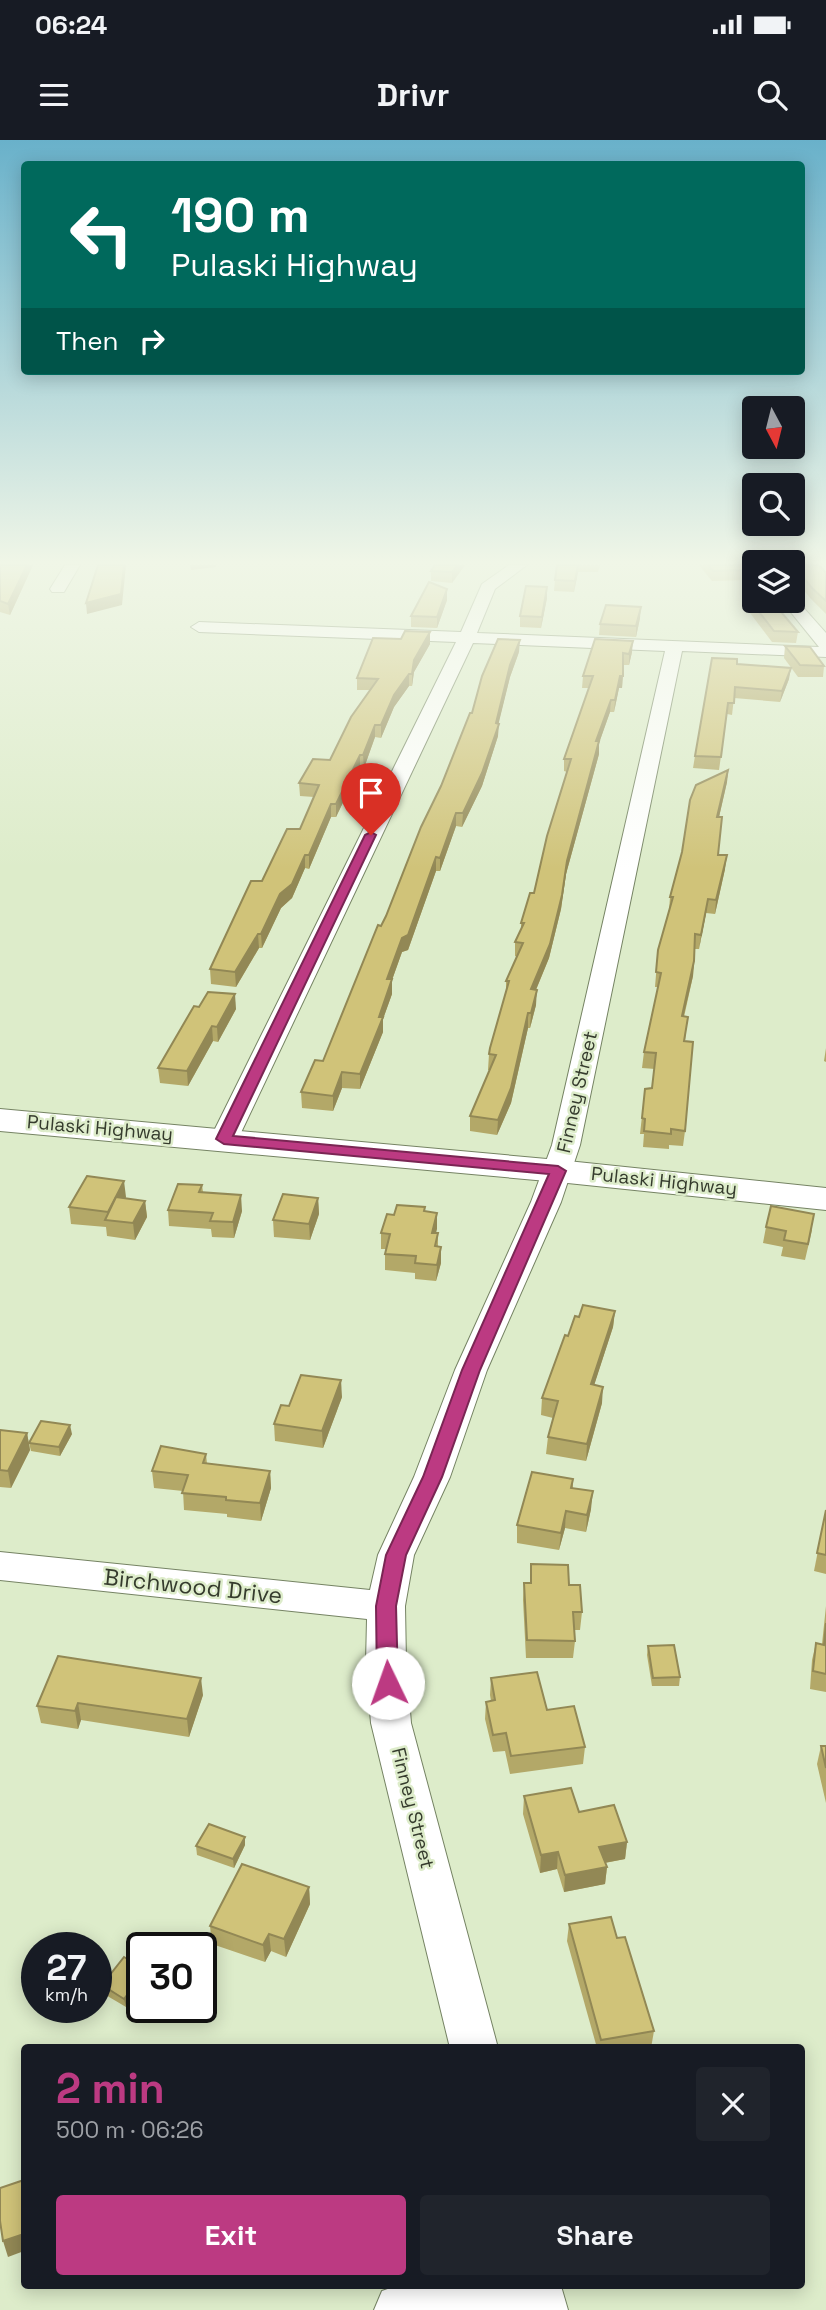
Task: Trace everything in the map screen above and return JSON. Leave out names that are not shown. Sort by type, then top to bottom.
[{"type":"main road","name":"Pulaski Highway","points":[[0,1119],[826,1199]]},
{"type":"street","points":[[224,1139],[453,666]]},
{"type":"street","name":"Finney Street","points":[[473,2044],[391,1723],[386,1663],[386,1606],[396,1555],[432,1477],[471,1370],[558,1171],[670,666]]},
{"type":"street","name":"Birchwood Drive","points":[[0,1566],[386,1606]]},
{"type":"street","points":[[401,2310],[505,2289]]},
{"type":"street","points":[[536,2289],[541,2310]]},
{"type":"building","points":[[362,666],[413,666],[412,674],[409,674],[394,695],[381,725],[375,725],[363,755],[360,755],[336,804],[331,804],[309,855],[305,855],[292,884],[280,894],[261,934],[258,934],[235,972],[210,969],[251,881],[262,881],[287,829],[300,829],[319,785],[299,783],[313,759],[330,760],[351,717],[378,679],[357,678]]},
{"type":"building","points":[[486,666],[510,666],[496,723],[499,724],[482,773],[463,813],[456,813],[440,858],[436,857],[408,935],[402,938],[387,979],[392,979],[379,1017],[383,1017],[360,1074],[342,1072],[333,1096],[301,1092],[315,1060],[323,1061],[378,925],[381,926],[386,916],[421,827],[472,713]]},
{"type":"building","points":[[586,666],[623,666],[623,676],[620,676],[615,700],[611,700],[596,741],[599,741],[567,861],[550,944],[531,989],[537,990],[531,1013],[528,1013],[511,1088],[498,1120],[470,1116],[496,1055],[489,1054],[509,981],[506,981],[523,943],[515,942],[524,923],[521,923],[530,893],[534,893],[547,836],[571,759],[564,759],[593,676],[583,676]]},
{"type":"building","points":[[711,666],[791,668],[782,691],[735,687],[734,703],[728,703],[721,757],[695,756]]},
{"type":"building","points":[[728,770],[717,817],[722,817],[718,855],[727,855],[716,900],[708,899],[701,935],[695,934],[694,961],[682,1016],[688,1017],[684,1041],[693,1042],[685,1131],[671,1129],[671,1134],[644,1131],[645,1119],[642,1118],[645,1089],[652,1088],[656,1053],[644,1052],[661,973],[656,972],[658,950],[673,897],[670,897],[682,852],[690,800],[696,785]]},
{"type":"building","points":[[208,992],[235,994],[217,1027],[212,1026],[187,1071],[158,1068],[194,1006],[199,1007]]},
{"type":"building","points":[[87,1176],[124,1181],[108,1212],[69,1207]]},
{"type":"building","points":[[178,1184],[202,1185],[199,1192],[241,1195],[233,1222],[210,1221],[213,1213],[168,1210]]},
{"type":"building","points":[[283,1194],[318,1198],[309,1224],[273,1220]]},
{"type":"building","points":[[116,1197],[145,1201],[133,1223],[105,1220]]},
{"type":"building","points":[[397,1205],[425,1207],[424,1211],[437,1213],[432,1233],[438,1233],[435,1246],[441,1247],[437,1265],[415,1263],[416,1256],[385,1254],[390,1234],[381,1233],[387,1214],[394,1215]]},
{"type":"building","points":[[771,1206],[814,1214],[808,1244],[784,1240],[786,1231],[766,1227]]},
{"type":"building","points":[[583,1305],[615,1311],[591,1384],[603,1387],[587,1444],[548,1437],[558,1401],[542,1398],[565,1335],[568,1336],[575,1316],[579,1317]]},
{"type":"building","points":[[301,1375],[341,1380],[322,1431],[274,1424],[281,1405],[289,1406]]},
{"type":"building","points":[[41,1421],[70,1425],[59,1447],[29,1443]]},
{"type":"building","points":[[0,1430],[27,1433],[8,1471],[0,1470]]},
{"type":"building","points":[[161,1446],[206,1454],[203,1463],[270,1471],[260,1503],[182,1493],[188,1475],[152,1471]]},
{"type":"building","points":[[532,1472],[573,1479],[571,1488],[593,1491],[587,1515],[566,1511],[561,1533],[517,1525]]},
{"type":"building","points":[[826,1510],[826,1555],[817,1553]]},
{"type":"building","points":[[531,1564],[568,1565],[569,1585],[580,1585],[582,1612],[573,1612],[575,1641],[527,1640],[524,1583],[531,1583]]},
{"type":"building","points":[[826,1623],[826,1674],[813,1671],[816,1643],[824,1645]]},
{"type":"building","points":[[674,1645],[680,1677],[653,1678],[648,1646]]},
{"type":"building","points":[[58,1656],[201,1678],[187,1719],[78,1703],[75,1711],[37,1706]]},
{"type":"building","points":[[537,1672],[547,1710],[574,1706],[585,1747],[511,1756],[506,1733],[493,1735],[486,1702],[495,1700],[491,1678]]},
{"type":"building","points":[[821,1746],[826,1746],[826,1768]]},
{"type":"building","points":[[571,1788],[579,1812],[614,1805],[627,1842],[599,1847],[607,1867],[565,1875],[558,1852],[541,1855],[524,1796]]},
{"type":"building","points":[[209,1824],[245,1837],[233,1859],[196,1846]]},
{"type":"building","points":[[242,1864],[309,1887],[284,1939],[269,1934],[263,1945],[210,1926]]},
{"type":"building","points":[[611,1917],[617,1938],[625,1937],[654,2031],[601,2040],[569,1924]]},
{"type":"building","points":[[124,1957],[126,1958],[124,1999],[112,1991],[112,1972]]},
{"type":"building","points":[[21,2181],[21,2235],[3,2241],[0,2221],[0,2188]]},
{"type":"route","points":[[371,835],[224,1139],[558,1171],[471,1370],[432,1477],[396,1555],[386,1606],[388,1683]]}]
